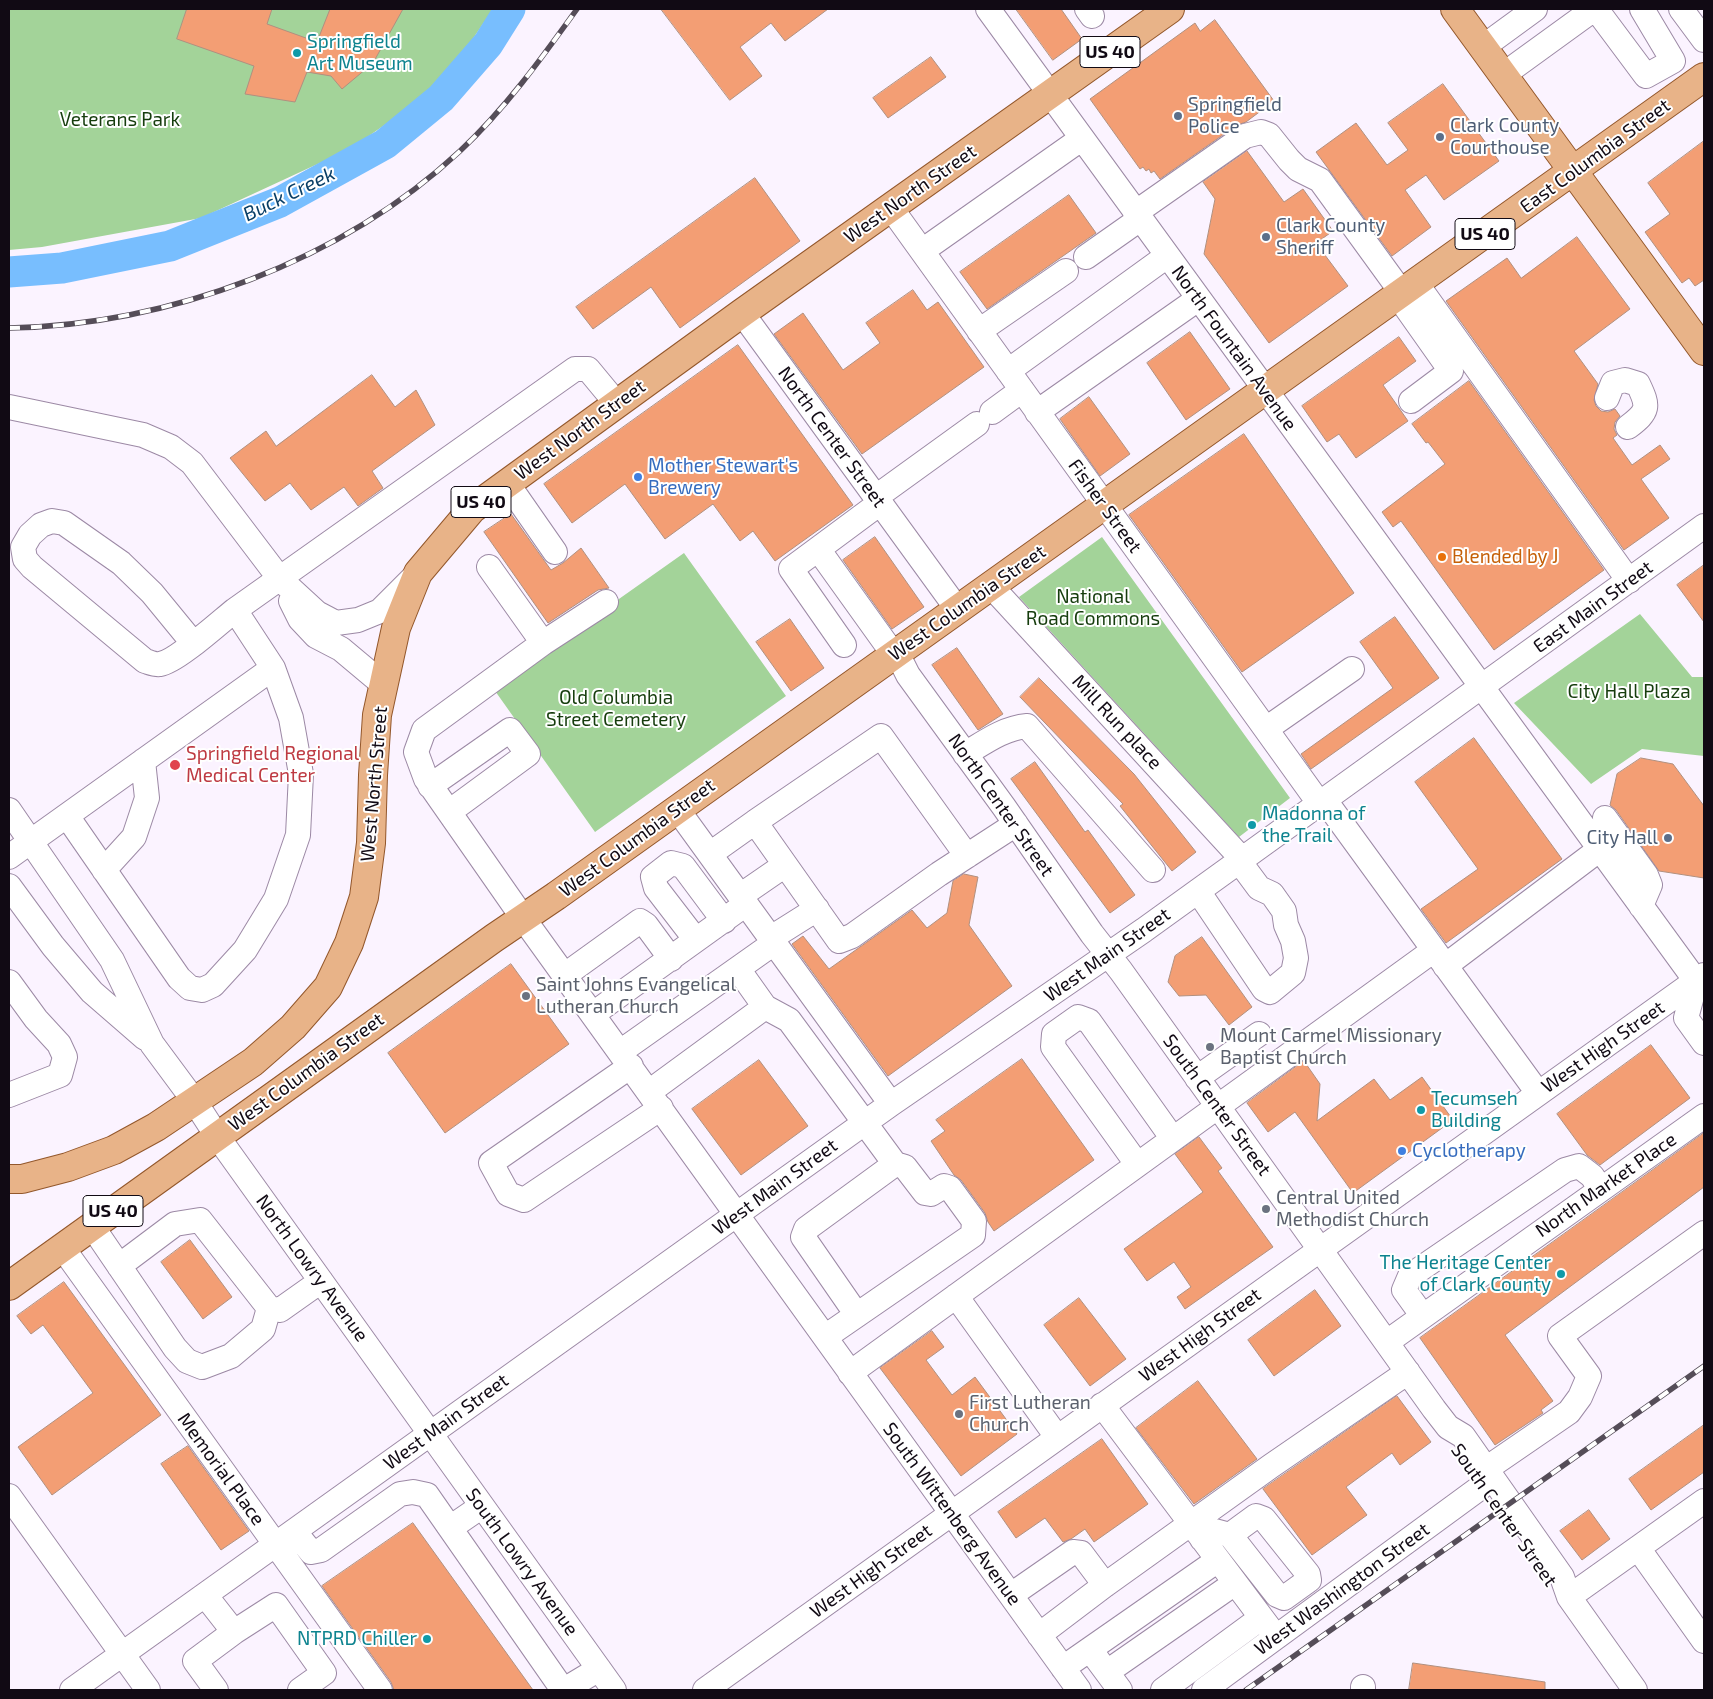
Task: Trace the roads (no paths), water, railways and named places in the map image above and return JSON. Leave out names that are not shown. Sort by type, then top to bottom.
[{"type":"main road","name":"US 40","points":[[1049,95],[1170,9]]},
{"type":"main road","points":[[1456,9],[1704,351]]},
{"type":"main road","name":"East Columbia Street","points":[[1265,390],[1697,82]]},
{"type":"main road","name":"West North Street","points":[[9,1179],[22,1179],[68,1167],[114,1150],[156,1127],[253,1062],[293,1026],[328,987],[349,943],[364,897],[371,843],[377,715],[396,628],[418,573],[472,509],[742,313],[1049,95]]},
{"type":"main road","name":"West Columbia Street","points":[[9,1286],[1265,390]]},
{"type":"street","name":"North Fountain Avenue","points":[[988,9],[1641,906],[1700,978]]},
{"type":"street","points":[[1483,47],[1535,9]]},
{"type":"street","points":[[1504,74],[1595,9],[1646,76],[1673,61]]},
{"type":"street","points":[[1642,9],[1673,61],[1697,82]]},
{"type":"street","points":[[1681,9],[1704,40]]},
{"type":"street","points":[[1086,257],[1244,136],[1261,132],[1269,135],[1298,169],[1320,180],[1629,581]]},
{"type":"street","points":[[922,251],[1081,139]]},
{"type":"street","name":"Fisher Street","points":[[891,208],[1266,729],[1440,958],[1538,1093]]},
{"type":"street","points":[[1008,371],[1167,256]]},
{"type":"street","points":[[979,331],[1066,271]]},
{"type":"street","points":[[1405,291],[1451,371],[1411,401]]},
{"type":"street","points":[[1037,412],[1198,299]]},
{"type":"street","name":"North Center Street","points":[[742,313],[958,610]]},
{"type":"street","points":[[193,644],[152,593],[120,562],[64,524],[52,521],[41,525],[30,536],[23,547],[25,559],[32,566],[145,661],[158,665],[170,661],[193,644],[236,610],[575,369],[588,369],[617,404]]},
{"type":"street","points":[[1607,398],[1613,383],[1625,380],[1638,384],[1646,402],[1643,416],[1628,427]]},
{"type":"street","points":[[844,645],[791,570],[878,500],[1022,390]]},
{"type":"street","points":[[9,407],[143,435],[171,447],[192,463],[280,579],[317,613],[336,623],[358,620],[380,611],[418,573]]},
{"type":"street","points":[[507,484],[556,552]]},
{"type":"street","name":"East Main Street","points":[[1481,687],[1704,526]]},
{"type":"street","name":"North Center Street","points":[[818,549],[896,654],[908,675],[1108,955]]},
{"type":"street","points":[[489,567],[543,643]]},
{"type":"street","points":[[280,579],[300,619],[316,636],[341,649],[384,684]]},
{"type":"street","name":"Mill Run place","points":[[991,586],[1240,860],[1259,888],[1272,894],[1284,911],[1286,925],[1293,941],[1296,958],[1293,973],[1270,992],[1264,989],[1198,891]]},
{"type":"street","name":"South Wittenberg Avenue","points":[[606,602],[543,643],[424,730],[416,752],[428,783],[523,918],[594,1014],[1079,1690]]},
{"type":"street","points":[[67,816],[179,978],[190,988],[202,990],[213,985],[245,950],[276,899],[298,835],[301,774],[291,718],[273,668],[236,610]]},
{"type":"street","points":[[9,857],[273,668]]},
{"type":"street","points":[[1266,729],[1352,669]]},
{"type":"street","name":"West Main Street","points":[[72,1690],[891,1104],[1108,955],[1481,687]]},
{"type":"street","points":[[965,754],[995,736],[1016,727],[1028,726],[1153,870]]},
{"type":"street","points":[[428,783],[510,730],[528,754],[449,812]]},
{"type":"street","points":[[710,854],[881,736],[967,856]]},
{"type":"street","points":[[104,870],[134,837],[147,798],[143,761]]},
{"type":"street","points":[[678,809],[891,1104]]},
{"type":"street","points":[[9,810],[112,960],[152,1044]]},
{"type":"street","points":[[1605,818],[1646,875],[1650,885],[1641,906]]},
{"type":"street","points":[[755,822],[839,941],[852,936],[1016,824]]},
{"type":"street","points":[[850,1372],[1218,1106],[1600,849]]},
{"type":"street","points":[[696,940],[656,888],[653,877],[671,863],[683,866],[724,921]]},
{"type":"street","points":[[594,1014],[724,921],[743,900],[785,865]]},
{"type":"street","points":[[9,886],[53,946],[92,992],[152,1044]]},
{"type":"street","points":[[765,1007],[655,1100],[524,1200],[508,1194],[491,1163],[626,1059],[773,940],[816,909]]},
{"type":"street","points":[[565,975],[640,921],[646,925],[671,959]]},
{"type":"street","name":"South Center Street","points":[[1108,955],[1448,1427],[1452,1443],[1483,1478],[1550,1587],[1569,1597],[1635,1690]]},
{"type":"street","points":[[738,969],[765,1007],[789,1020],[895,1164],[905,1167],[925,1193],[932,1194],[944,1186],[950,1188],[974,1221],[973,1235],[825,1337]]},
{"type":"street","points":[[1700,978],[1686,1018],[1704,1040]]},
{"type":"street","name":"West High Street","points":[[705,1690],[1700,978]]},
{"type":"street","points":[[9,982],[36,1019],[59,1044],[65,1057],[60,1075],[9,1095]]},
{"type":"street","points":[[1137,1164],[1053,1048],[1054,1034],[1078,1017],[1089,1021],[1173,1139]]},
{"type":"street","points":[[1197,1078],[1259,1034]]},
{"type":"street","name":"North Lowry Avenue","points":[[152,1044],[430,1434]]},
{"type":"street","name":"North Market Place","points":[[1387,1342],[1600,1188],[1704,1116]]},
{"type":"street","points":[[857,1316],[803,1237],[806,1229],[895,1164]]},
{"type":"street","points":[[1422,1316],[1404,1290],[1410,1276],[1565,1170],[1579,1166],[1592,1176],[1600,1188]]},
{"type":"street","points":[[119,1266],[175,1224],[200,1220],[269,1308],[280,1310],[321,1281]]},
{"type":"street","points":[[92,1226],[175,1348],[187,1360],[202,1368],[231,1356],[263,1329],[269,1308]]},
{"type":"street","name":"West Washington Street","points":[[1204,1690],[1569,1412],[1580,1397],[1589,1376],[1560,1336],[1704,1233]]},
{"type":"street","name":"Memorial Place","points":[[62,1247],[285,1537],[380,1690]]},
{"type":"street","points":[[956,1296],[1057,1437]]},
{"type":"street","points":[[1040,1635],[1106,1585],[1197,1532],[1363,1402],[1408,1372]]},
{"type":"street","points":[[1102,1405],[1276,1637]]},
{"type":"street","name":"South Lowry Avenue","points":[[430,1434],[614,1690]]},
{"type":"street","points":[[285,1537],[311,1552],[321,1550],[400,1494],[413,1492],[427,1495],[563,1690],[599,1668]]},
{"type":"street","points":[[9,1496],[148,1690]]},
{"type":"street","points":[[1569,1597],[1704,1501]]},
{"type":"street","points":[[450,1528],[482,1506]]},
{"type":"street","points":[[1197,1532],[1215,1531],[1230,1535]]},
{"type":"street","points":[[1638,1548],[1704,1641]]},
{"type":"street","points":[[1011,1595],[1073,1552],[1081,1553],[1106,1585]]},
{"type":"street","points":[[1063,1668],[1218,1560]]},
{"type":"street","points":[[1090,1649],[1113,1681],[1235,1583]]},
{"type":"street","points":[[205,1594],[234,1632]]},
{"type":"street","points":[[216,1690],[195,1661],[234,1632],[276,1605],[324,1673],[300,1690]]},
{"type":"street","points":[[1163,1690],[1261,1618]]},
{"type":"waterway","name":"Buck Creek","points":[[9,272],[62,268],[170,246],[280,202],[385,144],[441,98],[488,44],[510,9]]},
{"type":"railway","points":[[9,328],[69,324],[130,315],[191,300],[250,280],[308,255],[362,225],[413,190],[460,151],[476,135],[522,83],[577,9]]},
{"type":"railway","points":[[1246,1690],[1704,1366]]},
{"type":"place","name":"Springfield Art Museum","points":[[297,53]]},
{"type":"place","name":"Springfield Police","points":[[1178,116]]},
{"type":"place","name":"Clark County Courthouse","points":[[1440,137]]},
{"type":"place","name":"Clark County Sheriff","points":[[1266,237]]},
{"type":"place","name":"Mother Stewart's Brewery","points":[[638,477]]},
{"type":"place","name":"Blended by J","points":[[1442,557]]},
{"type":"place","name":"Springfield Regional Medical Center","points":[[175,765]]},
{"type":"place","name":"Madonna of the Trail","points":[[1252,825]]},
{"type":"place","name":"City Hall","points":[[1668,838]]},
{"type":"place","name":"Saint Johns Evangelical Lutheran Church","points":[[526,996]]},
{"type":"place","name":"Mount Carmel Missionary Baptist Church","points":[[1210,1047]]},
{"type":"place","name":"Tecumseh Building","points":[[1421,1110]]},
{"type":"place","name":"Cyclotherapy","points":[[1402,1151]]},
{"type":"place","name":"Central United Methodist Church","points":[[1266,1209]]},
{"type":"place","name":"The Heritage Center of Clark County","points":[[1561,1274]]},
{"type":"place","name":"First Lutheran Church","points":[[959,1414]]},
{"type":"place","name":"NTPRD Chiller","points":[[427,1639]]},
{"type":"park label","name":"Veterans Park","points":[[120,120]]},
{"type":"park label","name":"National Road Commons","points":[[1093,608]]},
{"type":"park label","name":"City Hall Plaza","points":[[1629,692]]},
{"type":"park label","name":"Old Columbia Street Cemetery","points":[[616,709]]}]
